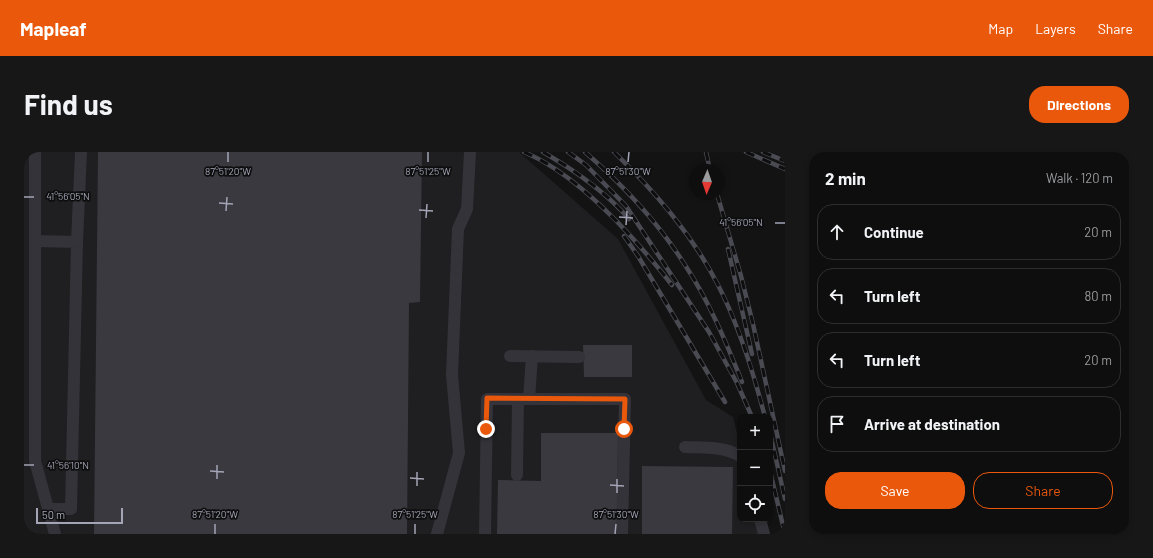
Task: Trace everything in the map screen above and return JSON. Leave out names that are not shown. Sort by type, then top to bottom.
[{"type":"lane","points":[[35,152],[35,461],[55,534]]},
{"type":"lane","points":[[48,509],[72,509],[77,242],[81,152]]},
{"type":"lane","points":[[437,534],[459,453],[452,375],[458,229],[467,208],[470,152]]},
{"type":"lane","points":[[35,241],[77,242]]},
{"type":"lane","points":[[510,356],[579,357]]},
{"type":"lane","points":[[517,476],[524,399],[532,356]]},
{"type":"lane","points":[[485,534],[487,398],[625,399],[622,534]]},
{"type":"lane","points":[[685,447],[717,448],[737,454]]},
{"type":"lane","points":[[761,522],[764,534]]},
{"type":"shaded area","points":[[24,152],[519,152],[618,239],[706,400],[733,417],[737,433],[737,522],[761,522],[764,534],[24,534]]},
{"type":"building","points":[[98,152],[422,152],[420,302],[409,303],[407,534],[94,534]]},
{"type":"building","points":[[583,345],[632,345],[632,377],[584,377]]},
{"type":"building","points":[[541,433],[618,433],[617,534],[497,534],[498,480],[541,481]]},
{"type":"building","points":[[642,466],[733,467],[732,534],[642,534]]},
{"type":"railway","points":[[524,152],[545,162],[585,192],[623,228],[672,285]]},
{"type":"railway","points":[[543,152],[589,182],[620,209],[629,219]]},
{"type":"railway","points":[[568,152],[586,165],[626,206],[709,332],[737,383],[751,414]]},
{"type":"railway","points":[[585,152],[613,178],[652,219],[675,249],[702,293],[742,382]]},
{"type":"railway","points":[[614,152],[671,213],[696,247],[707,265],[725,299],[739,332],[756,383],[764,414]]},
{"type":"railway","points":[[706,152],[709,164]]},
{"type":"railway","points":[[746,152],[785,169]]},
{"type":"railway","points":[[763,152],[785,161]]},
{"type":"railway","points":[[781,152],[785,154]]},
{"type":"railway","points":[[719,200],[741,276],[753,324],[785,471]]},
{"type":"railway","points":[[624,236],[638,256],[725,402]]},
{"type":"railway","points":[[728,249],[752,354]]},
{"type":"railway","points":[[773,446],[785,499]]},
{"type":"railway","points":[[773,484],[785,534]]},
{"type":"route","points":[[486,429],[487,398],[625,399],[624,429]]}]
